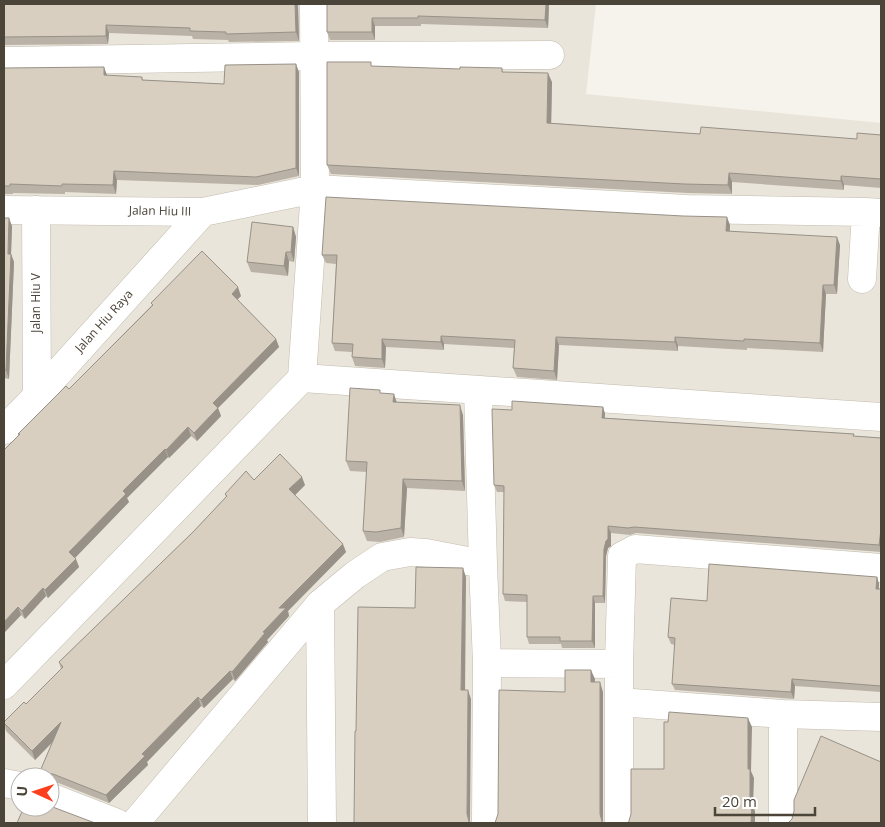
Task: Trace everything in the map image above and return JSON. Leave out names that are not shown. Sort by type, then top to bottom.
[{"type":"street","points":[[4,685],[302,378],[315,189],[314,4]]},
{"type":"street","points":[[4,61],[313,56],[550,55]]},
{"type":"street","name":"Jalan Hiu III","points":[[4,210],[203,212],[315,189],[687,209],[874,213]]},
{"type":"street","name":"Jalan Hiu V","points":[[36,210],[37,396]]},
{"type":"street","name":"Jalan Hiu Raya","points":[[4,430],[203,212]]},
{"type":"street","points":[[862,279],[874,213]]},
{"type":"street","points":[[302,378],[881,417]]},
{"type":"street","points":[[478,390],[482,564],[487,664],[486,823]]},
{"type":"street","points":[[619,823],[619,664],[622,556],[636,549],[881,568]]},
{"type":"street","points":[[135,823],[320,604],[354,575],[382,557],[410,552],[426,553],[482,564]]},
{"type":"street","points":[[320,604],[322,823]]},
{"type":"street","points":[[487,664],[619,664]]},
{"type":"street","points":[[619,702],[783,714],[881,717]]},
{"type":"street","points":[[782,823],[783,714]]},
{"type":"street","points":[[60,801],[116,823]]},
{"type":"shaded area","points":[[4,4],[596,4],[586,94],[881,123],[881,823],[4,823]]},
{"type":"building","points":[[4,4],[295,4],[296,32],[226,34],[226,32],[190,31],[190,28],[106,25],[106,36],[4,37]]},
{"type":"building","points":[[327,4],[546,4],[545,20],[418,16],[418,18],[372,18],[372,32],[327,32]]},
{"type":"building","points":[[327,62],[371,62],[371,66],[460,69],[460,67],[502,68],[502,72],[548,73],[547,123],[700,134],[701,127],[857,139],[857,133],[881,135],[881,179],[841,176],[841,181],[729,173],[728,185],[684,184],[327,165]]},
{"type":"building","points":[[296,64],[296,168],[256,177],[114,171],[113,185],[10,184],[10,186],[4,186],[4,68],[104,67],[104,75],[142,77],[142,80],[224,84],[225,65]]},
{"type":"building","points":[[326,197],[727,217],[726,231],[837,237],[834,285],[823,285],[820,343],[675,337],[675,342],[556,337],[554,371],[513,368],[515,340],[441,336],[441,342],[382,339],[382,359],[352,357],[353,344],[332,343],[337,255],[322,255]]},
{"type":"building","points":[[4,218],[9,218],[8,254],[11,254],[6,370],[4,370]]},
{"type":"building","points":[[252,222],[293,227],[291,252],[286,252],[284,266],[247,262]]},
{"type":"building","points":[[202,251],[238,287],[232,294],[276,339],[213,403],[218,408],[194,433],[188,427],[123,491],[126,494],[69,552],[76,559],[45,590],[43,588],[22,611],[18,607],[4,622],[4,450],[66,386],[69,389],[153,305],[151,303]]},
{"type":"building","points":[[350,388],[380,390],[380,393],[394,394],[393,402],[460,405],[462,481],[403,479],[401,528],[376,532],[363,531],[367,462],[346,461]]},
{"type":"building","points":[[512,401],[603,407],[602,418],[854,434],[853,436],[881,438],[881,529],[879,545],[608,526],[608,539],[604,549],[603,596],[593,596],[592,641],[560,641],[560,637],[527,637],[527,595],[503,594],[504,486],[494,485],[492,409],[512,410]]},
{"type":"building","points":[[280,454],[302,477],[289,489],[343,544],[279,608],[286,608],[263,632],[265,633],[232,672],[230,671],[201,700],[198,697],[142,754],[145,756],[106,795],[60,777],[60,767],[42,767],[61,722],[32,751],[4,722],[24,702],[26,704],[63,667],[59,662],[193,532],[227,496],[225,494],[246,471],[254,480]]},
{"type":"building","points":[[709,564],[877,577],[876,589],[881,589],[881,686],[792,679],[791,692],[672,684],[675,638],[668,637],[671,598],[707,601]]},
{"type":"building","points":[[416,567],[463,568],[461,690],[468,690],[467,814],[471,823],[354,823],[358,607],[415,608]]},
{"type":"building","points":[[565,670],[591,670],[591,682],[600,682],[600,814],[604,823],[495,823],[498,814],[499,690],[565,692]]},
{"type":"building","points":[[669,712],[748,718],[748,769],[750,769],[750,802],[752,802],[751,823],[628,823],[631,814],[631,769],[664,769],[664,722],[668,722]]},
{"type":"building","points":[[821,736],[881,762],[880,823],[788,823],[792,819],[794,800]]},
{"type":"building","points":[[60,810],[95,823],[17,823],[20,817],[60,817]]}]
